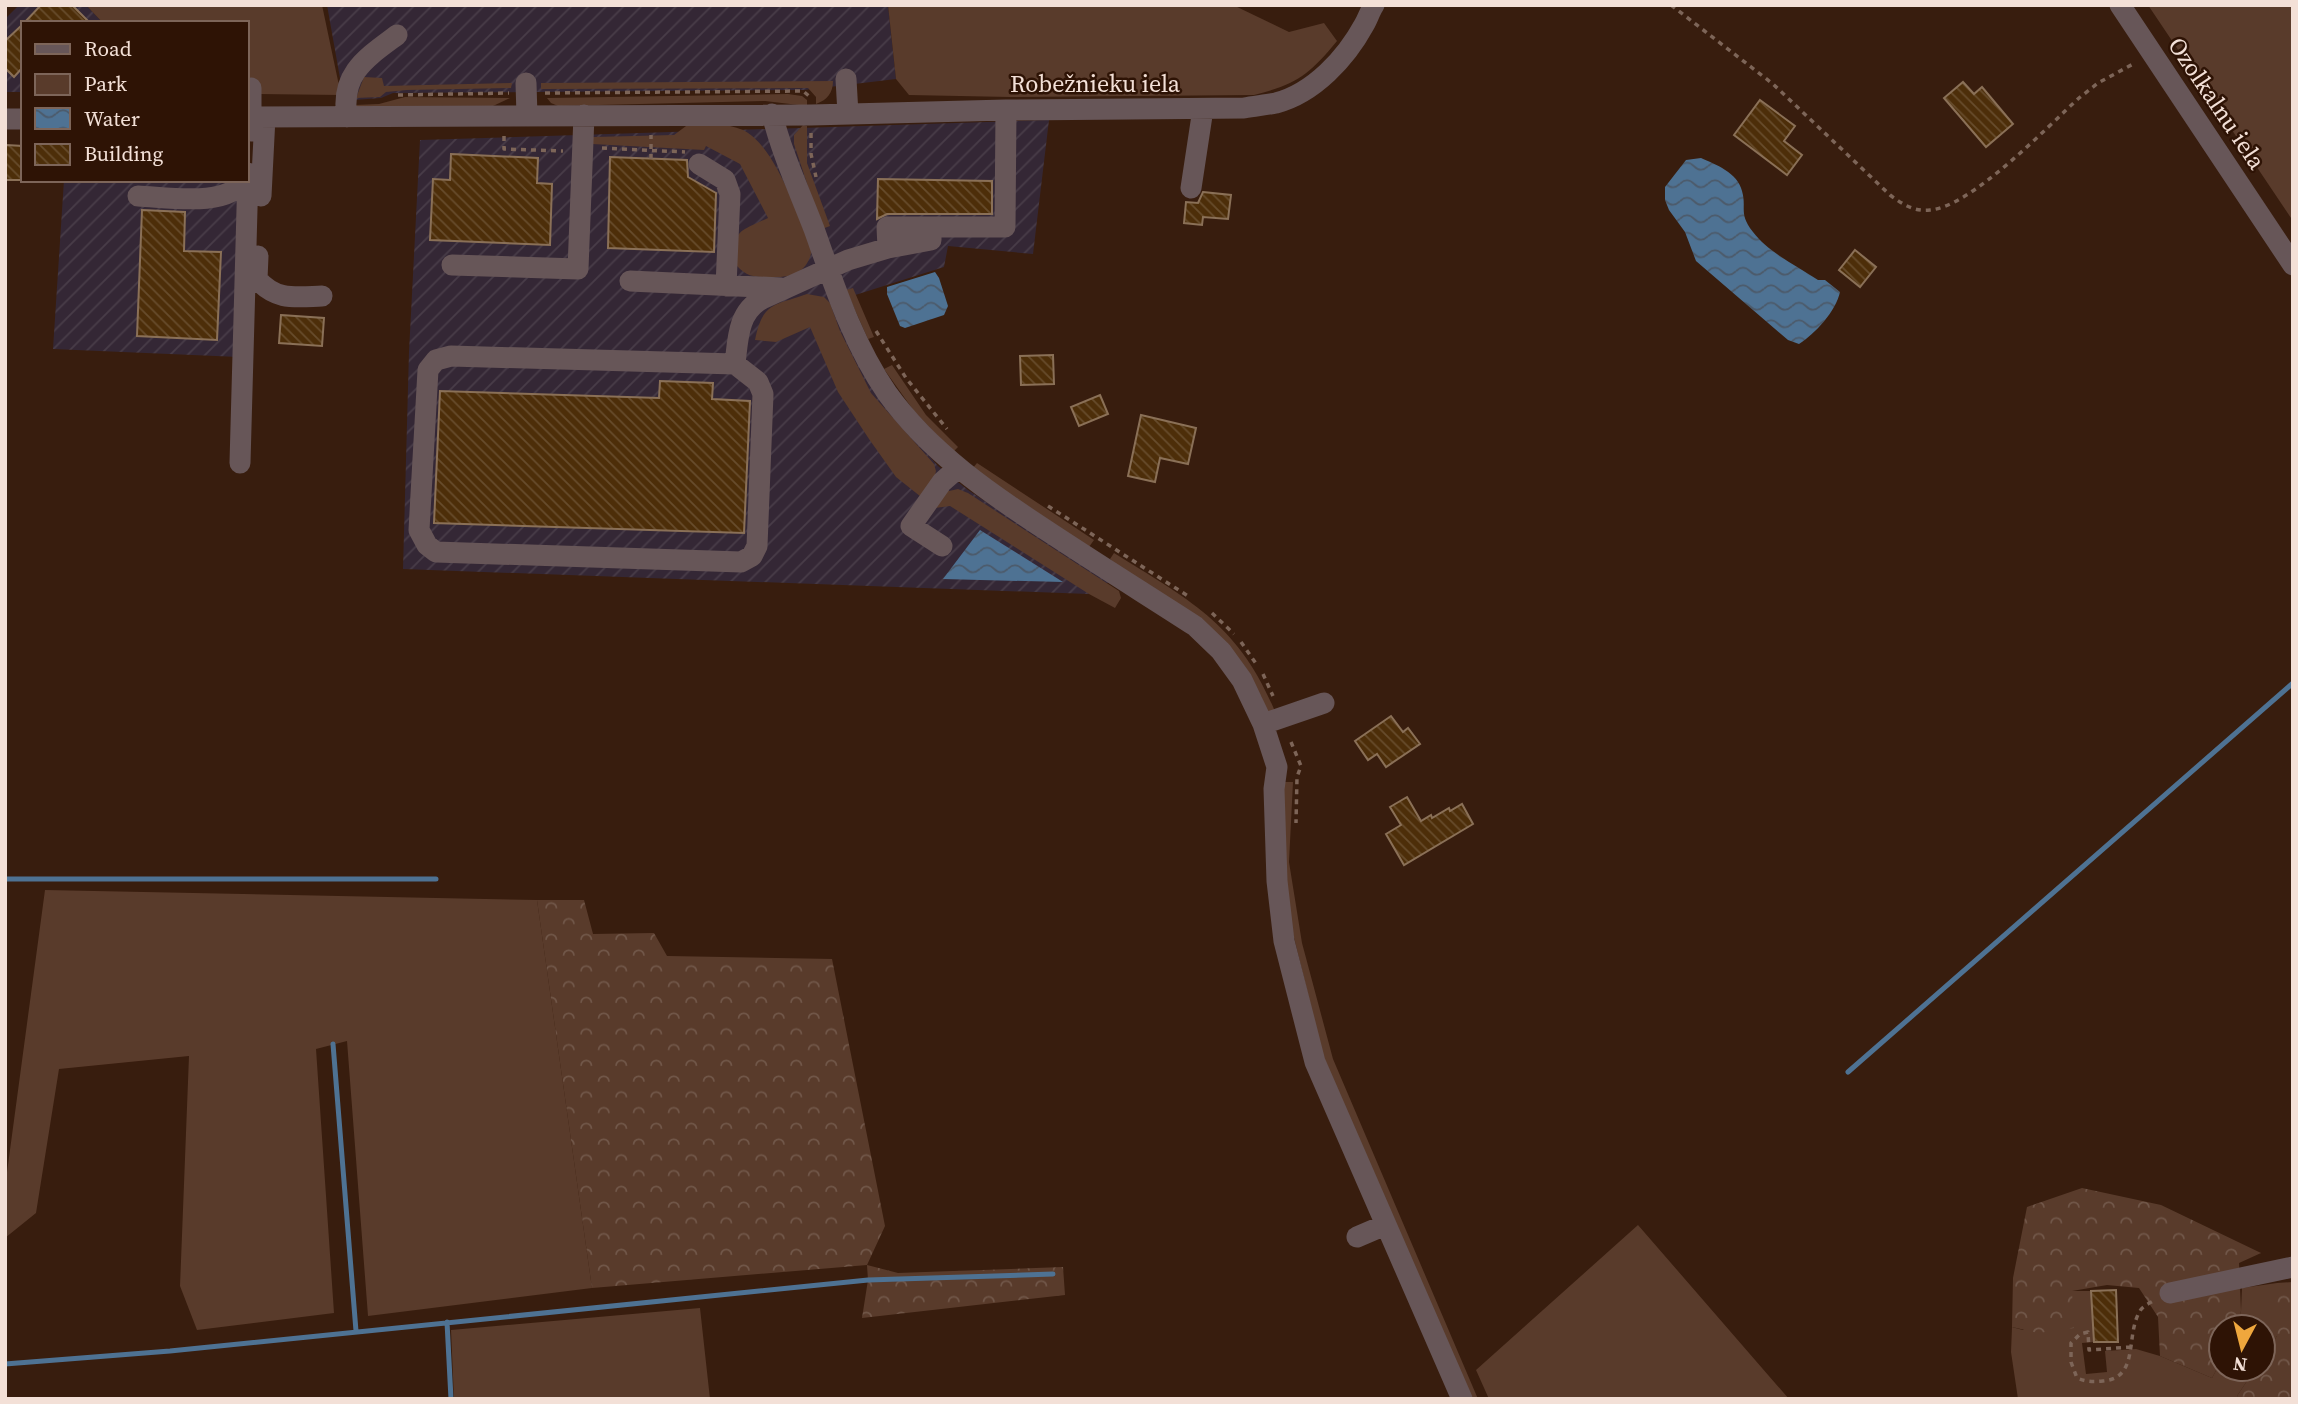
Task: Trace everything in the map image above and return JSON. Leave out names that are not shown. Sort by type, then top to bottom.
[{"type":"street","name":"Robežnieku iela","points":[[255,117],[848,114],[1244,108],[1277,103],[1304,91],[1322,77],[1345,53],[1364,26],[1374,5]]},
{"type":"street","name":"Ozolkalnu iela","points":[[2120,5],[2293,265]]},
{"type":"street","points":[[347,117],[345,102],[348,82],[365,60],[397,36]]},
{"type":"street","points":[[846,79],[848,114]]},
{"type":"street","points":[[526,83],[527,116]]},
{"type":"street","points":[[251,88],[255,117],[257,279],[267,291],[292,298],[322,296]]},
{"type":"street","points":[[1191,188],[1203,109]]},
{"type":"street","points":[[735,364],[743,317],[750,305],[848,260],[888,248],[931,240],[932,228],[1005,227],[1006,110]]},
{"type":"street","points":[[772,114],[780,145],[864,356],[888,394],[920,432],[958,468],[997,499],[1133,598],[1195,626],[1221,651],[1272,721],[1277,767],[1274,789],[1277,881],[1284,941],[1315,1062],[1462,1399]]},
{"type":"street","points":[[452,265],[578,270],[584,116]]},
{"type":"street","points":[[248,163],[255,117]]},
{"type":"street","points":[[699,164],[725,180],[730,194],[726,286]]},
{"type":"street","points":[[138,196],[220,198],[239,189],[243,182]]},
{"type":"street","points":[[240,463],[246,182]]},
{"type":"street","points":[[630,281],[786,288]]},
{"type":"street","points":[[451,356],[735,364],[758,383],[764,394],[757,546],[752,556],[741,562],[436,552],[426,545],[419,530],[428,370],[436,360],[451,356]]},
{"type":"street","points":[[942,546],[911,526],[942,482],[958,468]]},
{"type":"street","points":[[1272,721],[1324,703]]},
{"type":"street","points":[[1357,1237],[1385,1225]]},
{"type":"street","points":[[2170,1293],[2293,1268]]},
{"type":"path","points":[[1671,5],[1773,84],[1890,195],[1917,210],[1941,208],[1968,194],[2013,158],[2079,98],[2151,51]]},
{"type":"path","points":[[811,131],[811,154],[817,180]]},
{"type":"path","points":[[876,330],[912,387],[950,431]]},
{"type":"path","points":[[1041,501],[1196,602]]},
{"type":"path","points":[[1206,609],[1247,649],[1268,684],[1272,721],[1300,766],[1297,777],[1296,829]]},
{"type":"path","points":[[2131,1347],[2089,1350],[2088,1332],[2080,1334],[2071,1343],[2071,1362],[2077,1378],[2088,1383],[2112,1381],[2125,1372],[2131,1347],[2131,1334],[2140,1310],[2170,1293]]},
{"type":"shaded area","points":[[19,5],[86,5],[101,21],[21,21],[21,92],[5,92],[5,19]]},
{"type":"shaded area","points":[[327,5],[888,5],[896,79],[804,90],[393,93],[381,98],[354,100],[343,95]]},
{"type":"shaded area","points":[[1049,120],[1033,254],[948,246],[944,267],[833,302],[886,406],[938,466],[968,490],[1109,582],[1089,594],[403,569],[409,352],[420,140]]},
{"type":"shaded area","points":[[64,182],[245,182],[239,357],[53,349]]},
{"type":"green space","points":[[86,5],[322,5],[341,95],[258,94],[248,87],[248,21],[101,21]]},
{"type":"green space","points":[[888,5],[1233,5],[1289,32],[1324,23],[1337,41],[1301,77],[1281,87],[1254,95],[909,95],[896,79]]},
{"type":"green space","points":[[2148,5],[2293,5],[2293,221]]},
{"type":"green space","points":[[364,77],[382,78],[384,86],[512,83],[511,88],[407,90],[386,92],[380,97],[356,98]]},
{"type":"green space","points":[[833,81],[829,96],[816,104],[816,97],[808,88],[541,89],[541,83]]},
{"type":"green space","points":[[788,94],[802,96],[807,100],[807,106],[765,101],[558,106],[547,98]]},
{"type":"green space","points":[[405,97],[510,98],[493,106],[355,109],[355,105],[379,104]]},
{"type":"green space","points":[[690,123],[710,123],[743,130],[755,138],[765,151],[785,184],[812,250],[810,258],[797,273],[784,277],[759,277],[748,274],[737,266],[736,245],[739,234],[768,218],[740,164],[706,146],[704,150],[592,144],[593,137],[674,135]]},
{"type":"green space","points":[[803,125],[807,126],[807,163],[830,226],[822,229],[794,144],[794,135]]},
{"type":"green space","points":[[853,288],[874,337],[868,339],[846,290]]},
{"type":"green space","points":[[807,294],[824,297],[830,303],[840,331],[871,393],[934,464],[934,479],[942,482],[949,491],[958,489],[968,493],[1119,591],[1121,598],[1115,608],[950,506],[935,508],[896,477],[838,392],[810,327],[776,342],[755,340],[762,318],[771,307]]},
{"type":"green space","points":[[892,365],[926,415],[958,447],[953,452],[914,411],[884,369]]},
{"type":"green space","points":[[977,463],[1094,540],[1089,547],[972,469]]},
{"type":"green space","points":[[1114,553],[1167,586],[1210,618],[1246,658],[1262,683],[1276,714],[1269,716],[1261,696],[1110,559]]},
{"type":"green space","points":[[1284,782],[1293,782],[1289,862],[1302,943],[1333,1059],[1478,1399],[1472,1399],[1323,1056],[1290,921],[1284,853]]},
{"type":"green space","points":[[45,890],[537,900],[592,1288],[368,1316],[347,1041],[316,1049],[334,1313],[197,1330],[180,1286],[189,1056],[59,1069],[36,1213],[5,1238],[5,1187]]},
{"type":"green space","points":[[537,900],[584,900],[593,934],[654,933],[667,956],[832,959],[885,1226],[867,1265],[592,1288]]},
{"type":"green space","points":[[2082,1188],[2161,1205],[2261,1253],[2239,1263],[2240,1313],[2207,1313],[2207,1376],[2160,1356],[2158,1317],[2139,1288],[2107,1285],[2072,1291],[2074,1328],[2038,1333],[2012,1327],[2013,1278],[2027,1207]]},
{"type":"green space","points":[[1638,1225],[1789,1399],[1489,1399],[1476,1370]]},
{"type":"green space","points":[[867,1265],[898,1273],[1063,1267],[1065,1295],[862,1318],[868,1280]]},
{"type":"green space","points":[[2293,1282],[2293,1399],[2238,1399],[2237,1396],[2246,1383],[2277,1383],[2277,1283]]},
{"type":"green space","points":[[2277,1283],[2277,1313],[2240,1313],[2242,1288]]},
{"type":"green space","points":[[2071,1291],[2091,1291],[2094,1342],[2082,1343],[2086,1374],[2107,1372],[2105,1351],[2136,1349],[2207,1376],[2207,1383],[2246,1383],[2237,1396],[2238,1399],[2018,1399],[2011,1352],[2012,1327],[2023,1330]]},
{"type":"green space","points":[[700,1308],[710,1399],[454,1399],[451,1330]]},
{"type":"water","points":[[1701,158],[1736,179],[1742,191],[1744,215],[1759,239],[1783,258],[1818,280],[1825,280],[1840,292],[1824,321],[1799,344],[1788,340],[1696,261],[1685,232],[1669,210],[1665,200],[1665,187],[1686,160]]},
{"type":"water","points":[[935,272],[948,306],[944,315],[905,328],[900,326],[887,294],[887,287]]},
{"type":"water","points":[[980,530],[1063,582],[943,579]]},
{"type":"building","points":[[41,5],[72,5],[88,21],[26,21]]},
{"type":"building","points":[[21,26],[21,69],[14,77],[5,68],[5,41]]},
{"type":"building","points":[[1963,82],[1974,94],[1982,87],[2013,124],[1986,147],[1944,98]]},
{"type":"building","points":[[1760,100],[1795,126],[1784,141],[1802,155],[1787,175],[1734,135]]},
{"type":"building","points":[[6,145],[21,146],[21,180],[5,180]]},
{"type":"building","points":[[451,154],[538,158],[537,183],[552,184],[550,245],[430,240],[433,179],[450,180]]},
{"type":"building","points":[[610,157],[687,160],[688,177],[716,193],[714,252],[608,248]]},
{"type":"building","points":[[878,179],[992,181],[992,214],[887,214],[877,219]]},
{"type":"building","points":[[1203,192],[1231,195],[1228,219],[1203,217],[1202,225],[1184,223],[1186,202],[1198,203]]},
{"type":"building","points":[[142,210],[185,212],[184,251],[221,252],[217,340],[137,336]]},
{"type":"building","points":[[1855,250],[1876,267],[1860,287],[1839,270]]},
{"type":"building","points":[[281,315],[324,318],[322,346],[279,343]]},
{"type":"building","points":[[1053,355],[1054,384],[1021,385],[1020,356]]},
{"type":"building","points":[[660,381],[713,383],[712,399],[750,401],[744,533],[434,523],[440,391],[659,398]]},
{"type":"building","points":[[1100,395],[1108,414],[1079,426],[1071,407]]},
{"type":"building","points":[[1141,415],[1196,428],[1188,464],[1160,458],[1155,482],[1128,476]]},
{"type":"building","points":[[1391,716],[1403,732],[1408,728],[1420,744],[1386,767],[1377,754],[1368,760],[1355,741]]},
{"type":"building","points":[[1407,797],[1421,821],[1462,804],[1473,824],[1404,865],[1386,834],[1401,825],[1390,807]]},
{"type":"building","points":[[2116,1290],[2118,1342],[2094,1342],[2091,1291]]},
{"type":"waterway","points":[[1848,1072],[2293,683]]},
{"type":"waterway","points":[[5,879],[436,879]]},
{"type":"waterway","points":[[333,1044],[356,1331]]},
{"type":"waterway","points":[[5,1364],[170,1351],[868,1280],[1053,1274]]},
{"type":"waterway","points":[[447,1322],[451,1399]]}]
